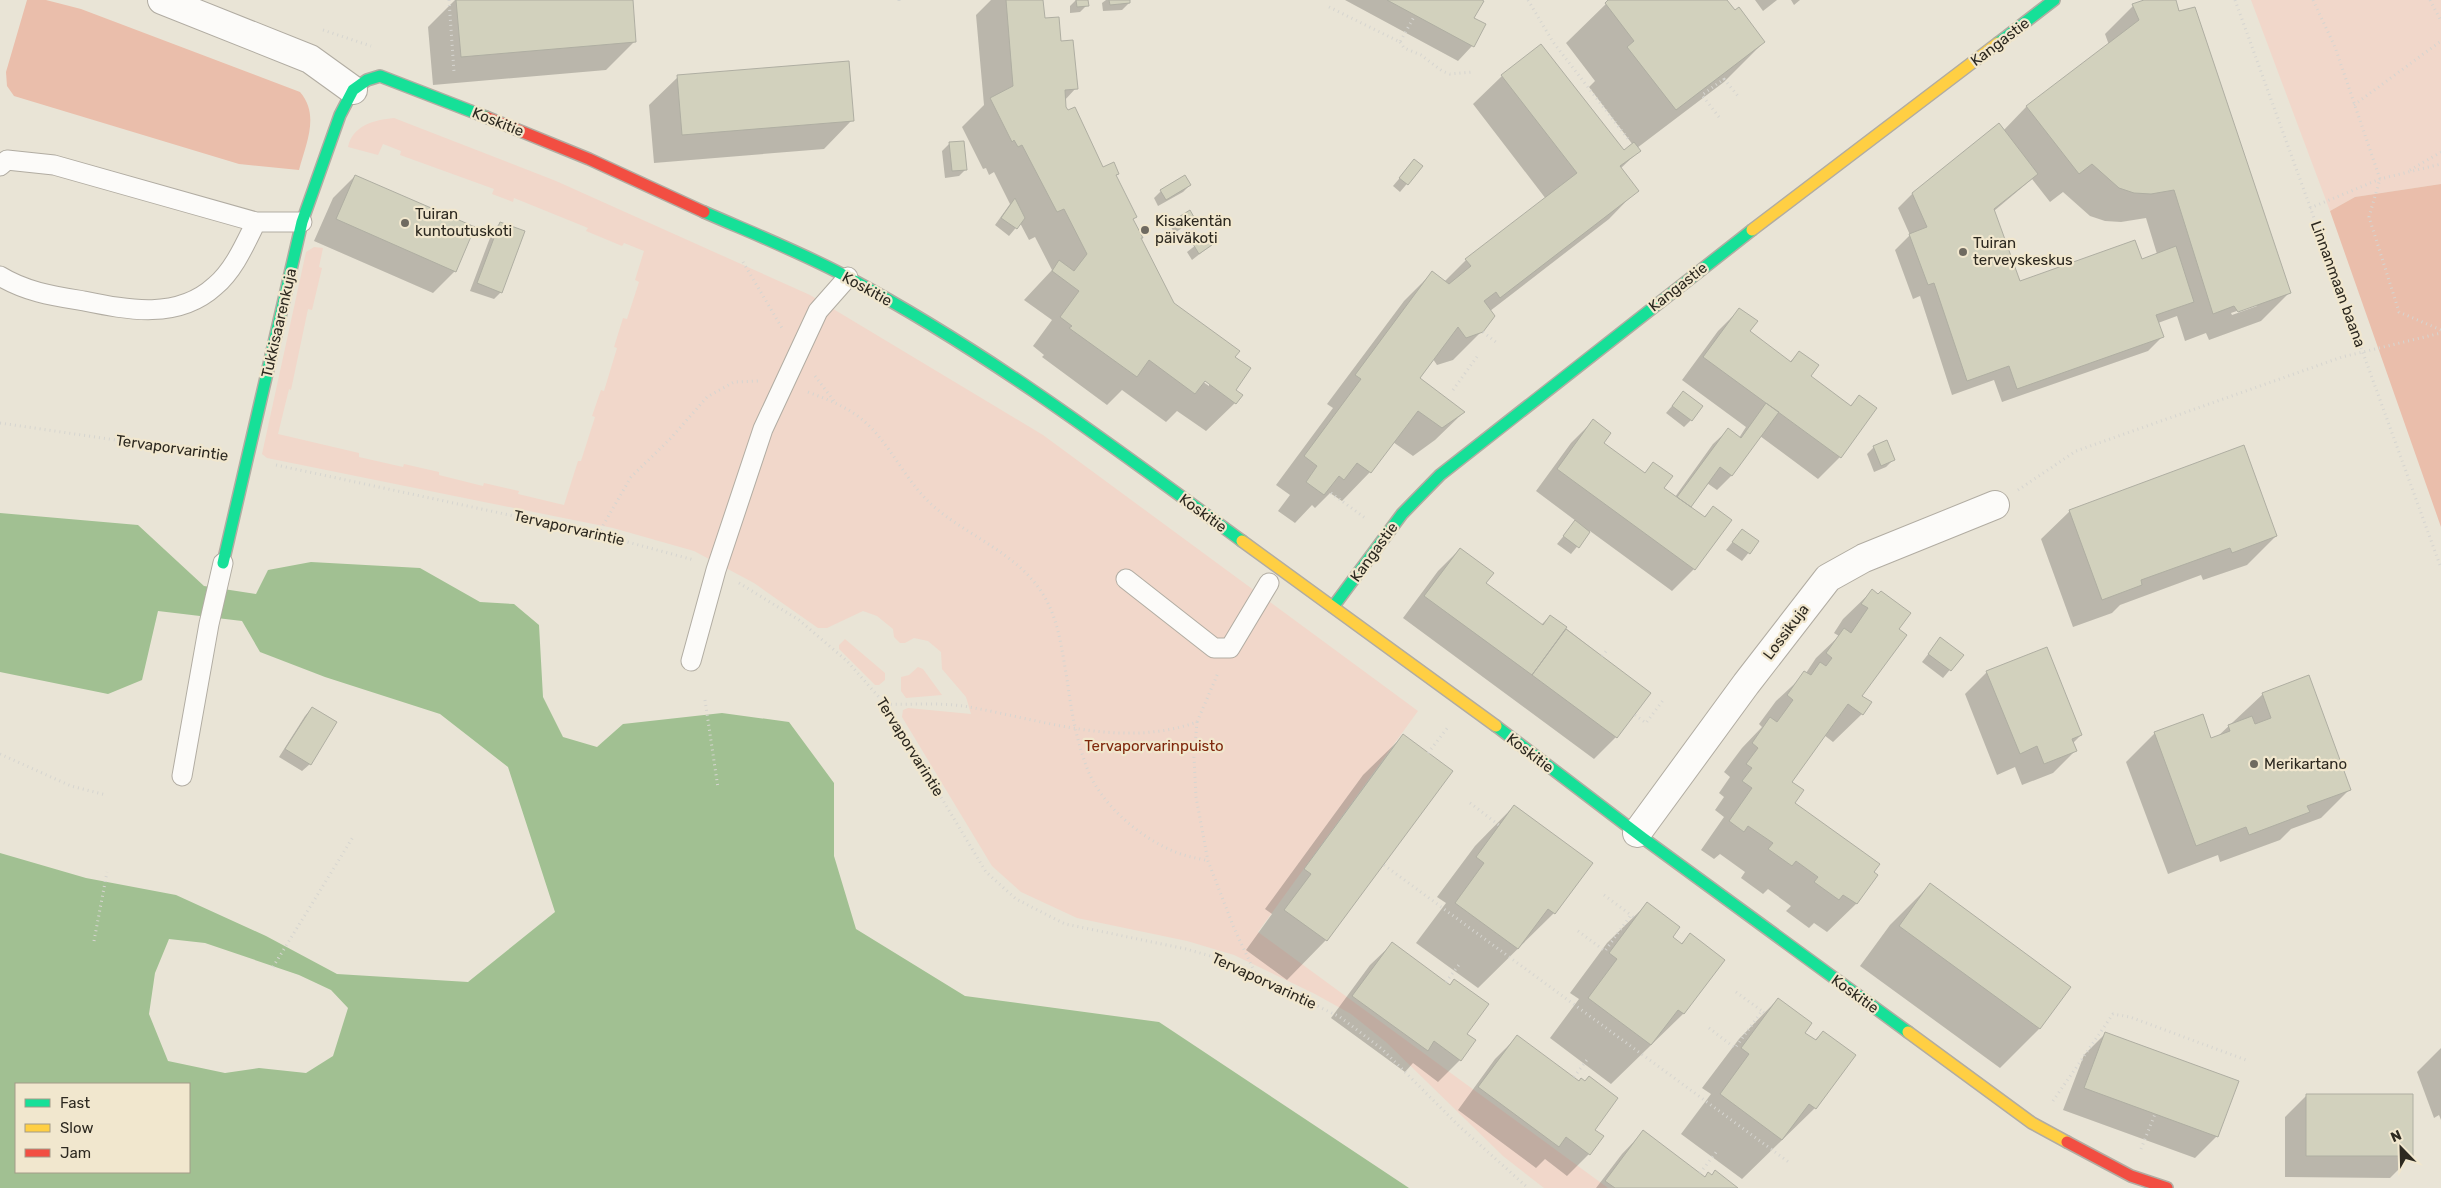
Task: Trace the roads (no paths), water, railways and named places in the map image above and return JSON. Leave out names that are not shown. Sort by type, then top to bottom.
[{"type":"street","points":[[162,0],[310,59],[353,90]]},
{"type":"street","name":"Kangastie","points":[[1333,607],[1402,514],[1440,474],[1709,263],[2054,0]]},
{"type":"street","name":"Koskitie","points":[[353,90],[367,80],[380,76],[405,84],[589,159],[848,277],[981,356],[1106,442],[1449,690],[1637,833],[2032,1123],[2131,1176],[2167,1188]]},
{"type":"street","name":"Tukkisaarenkuja","points":[[223,563],[302,222],[340,115],[353,90]]},
{"type":"street","name":"Lossikuja","points":[[1637,833],[1746,684],[1828,578],[1864,558],[1995,505]]},
{"type":"lane","points":[[0,166],[7,160],[54,165],[256,222],[302,222]]},
{"type":"lane","points":[[0,276],[31,291],[128,310],[157,311],[191,302],[215,286],[236,261],[256,222]]},
{"type":"lane","points":[[691,661],[716,570],[763,429],[818,311],[848,277]]},
{"type":"lane","points":[[182,776],[209,624],[223,563]]},
{"type":"lane","points":[[1126,579],[1214,648],[1230,648],[1269,583]]},
{"type":"place","name":"Tuiran kuntoutuskoti","points":[[405,223]]},
{"type":"place","name":"Kisakentän päiväkoti","points":[[1145,230]]},
{"type":"place","name":"Tuiran terveyskeskus","points":[[1963,252]]},
{"type":"place","name":"Merikartano","points":[[2254,764]]},
{"type":"park label","name":"Tervaporvarinpuisto","points":[[1154,746]]}]
